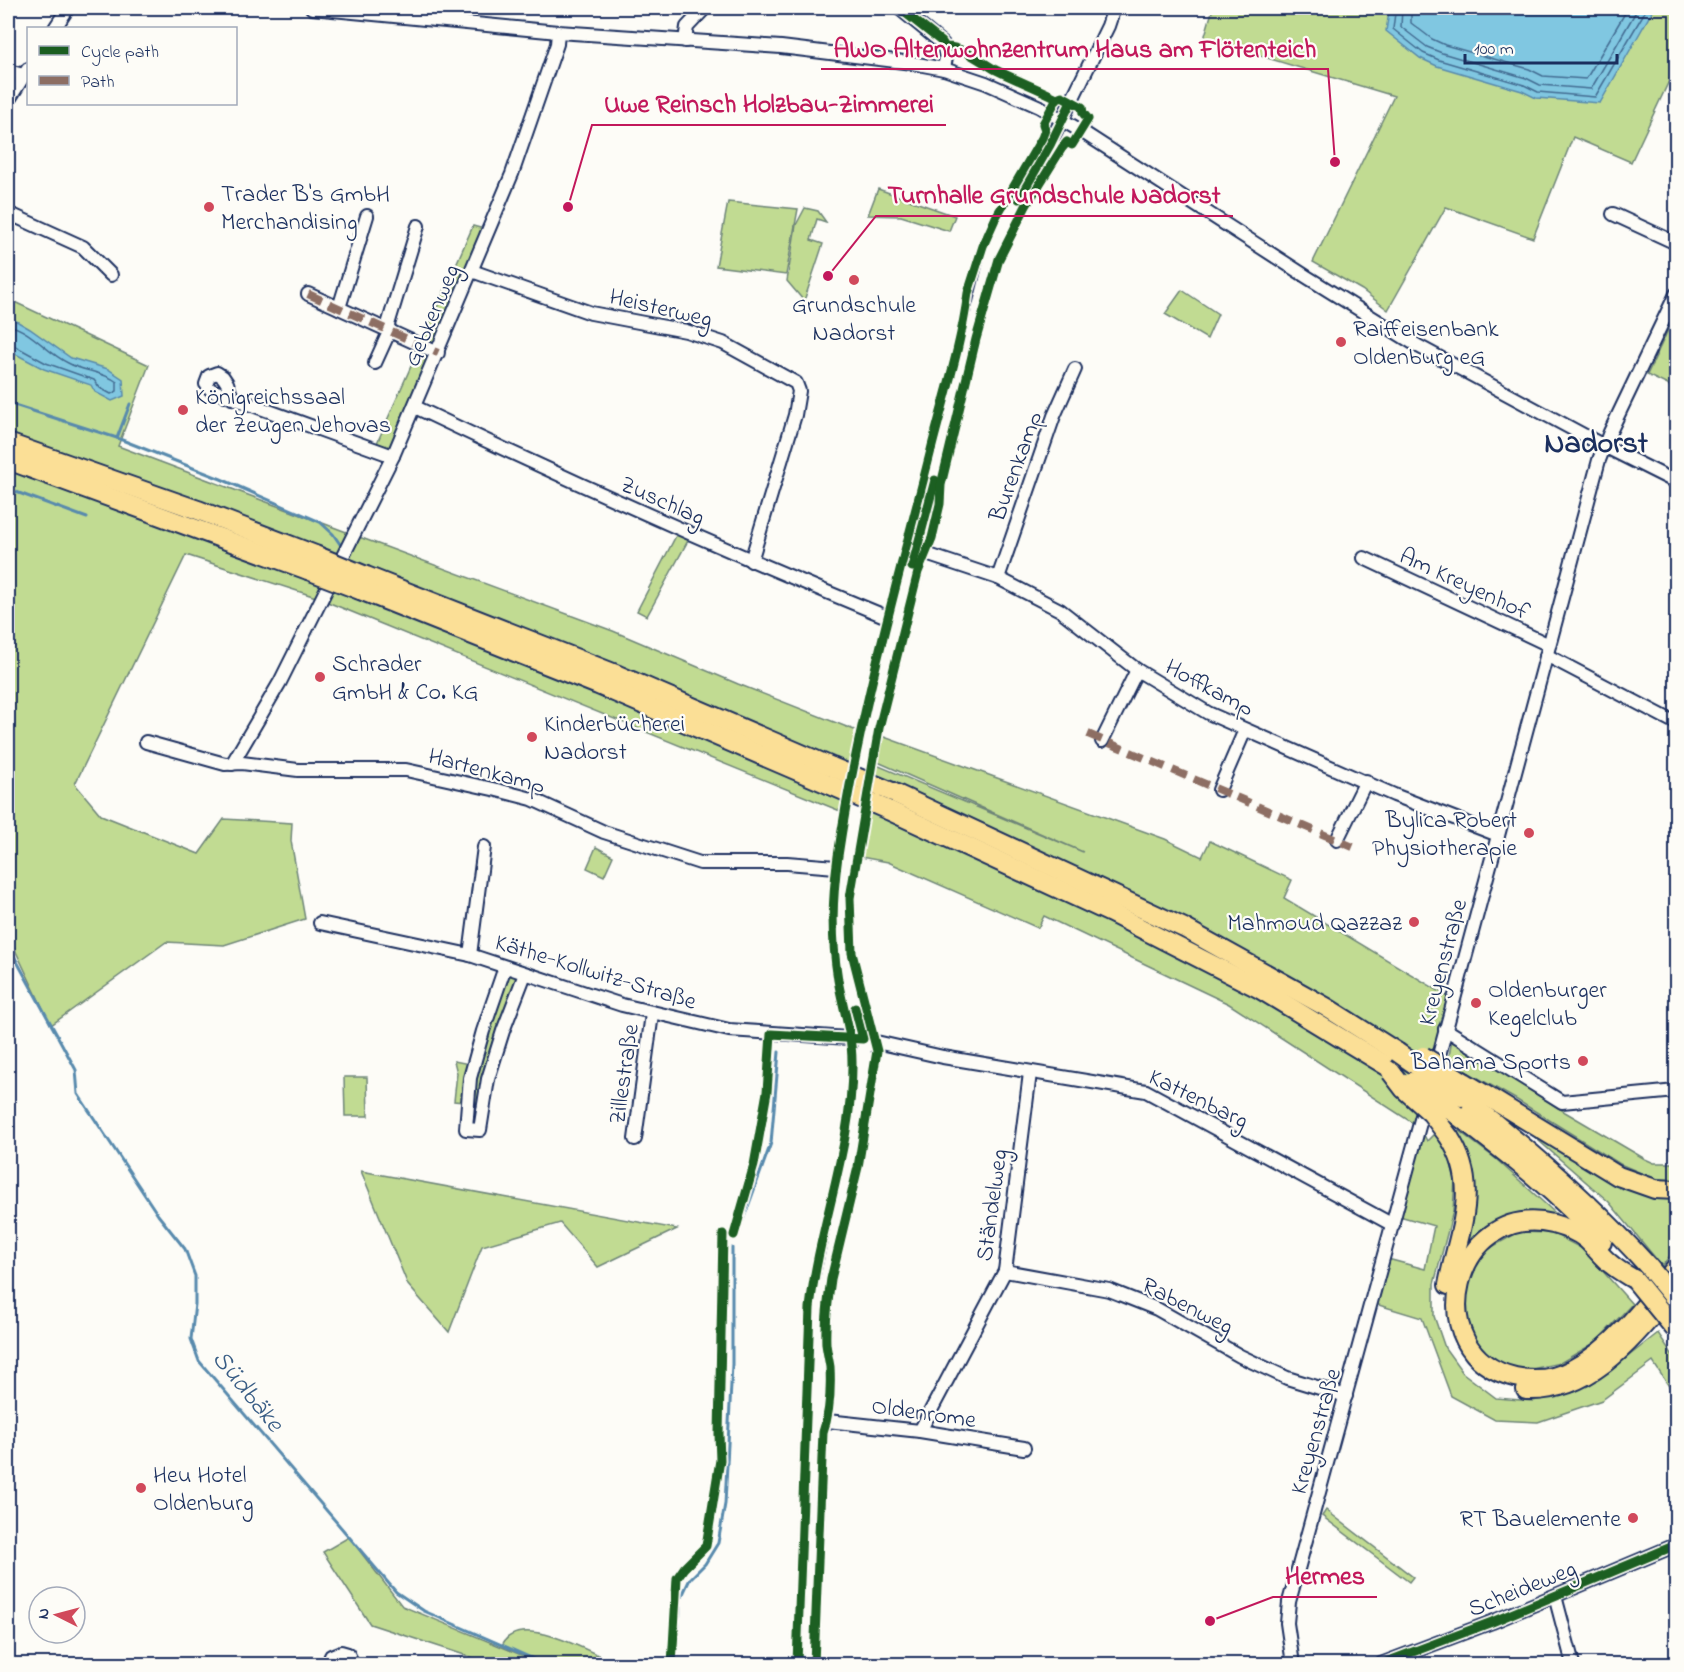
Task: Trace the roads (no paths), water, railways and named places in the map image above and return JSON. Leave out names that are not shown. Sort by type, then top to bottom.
[{"type":"highway","points":[[8,443],[198,510],[363,583],[618,675],[830,776],[1184,928],[1326,1007],[1394,1060],[1457,1115],[1506,1153],[1586,1224],[1676,1330]]},
{"type":"highway","points":[[8,460],[312,562]]},
{"type":"highway","points":[[890,801],[1260,989],[1394,1060],[1463,1089],[1618,1176],[1655,1189],[1677,1190]]},
{"type":"highway","points":[[1394,1060],[1404,1089],[1431,1113],[1460,1155],[1467,1181],[1466,1207],[1446,1293],[1447,1317],[1455,1342],[1478,1370],[1511,1388],[1528,1391],[1551,1390],[1580,1380],[1608,1362],[1677,1287]]},
{"type":"highway","points":[[1463,1089],[1617,1231],[1677,1300]]},
{"type":"highway","points":[[1635,1280],[1610,1264],[1584,1237],[1554,1224],[1537,1222],[1506,1226],[1493,1233],[1473,1252],[1464,1266],[1459,1282],[1458,1317],[1463,1334],[1471,1348],[1492,1367],[1507,1375],[1524,1379],[1556,1376],[1571,1370],[1606,1346],[1677,1268]]},
{"type":"street","points":[[56,27],[68,8]]},
{"type":"street","points":[[312,8],[558,32],[782,47],[912,63],[944,69],[986,83],[1040,107],[1062,120],[1371,318],[1447,362],[1604,446],[1677,482]]},
{"type":"street","points":[[685,41],[687,27],[705,8]]},
{"type":"street","points":[[899,8],[942,42],[945,47],[944,69]]},
{"type":"street","points":[[809,1665],[822,1300],[861,1111],[864,1065],[863,1039],[847,973],[843,928],[848,868],[868,745],[993,252],[1010,215],[1062,120],[1108,26],[1114,8]]},
{"type":"street","name":"Gebkenweg","points":[[232,764],[280,682],[393,456],[415,407],[512,174],[557,44],[558,32]]},
{"type":"street","points":[[8,71],[26,72],[8,101]]},
{"type":"street","points":[[8,213],[82,247],[111,275]]},
{"type":"street","points":[[1613,214],[1677,243]]},
{"type":"street","points":[[339,308],[367,216]]},
{"type":"street","points":[[375,363],[388,329],[418,226]]},
{"type":"street","name":"Heisterweg","points":[[472,271],[591,313],[686,331],[723,343],[796,383],[799,391],[795,415],[751,561]]},
{"type":"street","points":[[308,294],[438,353]]},
{"type":"street","name":"Kreyenstraße","points":[[1293,1665],[1287,1623],[1289,1602],[1604,446],[1677,294]]},
{"type":"street","name":"Burenkamp","points":[[998,578],[1054,416],[1075,369]]},
{"type":"street","points":[[232,398],[393,456]]},
{"type":"street","name":"Zuschlag","points":[[415,407],[587,489],[751,561],[899,622]]},
{"type":"street","name":"Hoffkamp","points":[[917,551],[998,578],[1060,610],[1137,670],[1208,713],[1394,795],[1498,835]]},
{"type":"street","name":"Am Kreyenhof","points":[[1364,558],[1548,650],[1677,723]]},
{"type":"street","points":[[1102,741],[1137,670]]},
{"type":"street","points":[[1219,790],[1245,730]]},
{"type":"street","name":"Hartenkamp","points":[[146,742],[225,764],[242,763],[298,770],[406,770],[532,799],[604,832],[700,863],[787,863],[848,868]]},
{"type":"street","points":[[1337,840],[1366,781]]},
{"type":"street","points":[[470,955],[484,847]]},
{"type":"street","name":"Käthe-Kollwitz-Straße","points":[[320,923],[470,955],[652,1014],[729,1030],[863,1039]]},
{"type":"street","points":[[505,967],[470,1078],[465,1129],[480,1130],[488,1079],[503,1031],[525,974]]},
{"type":"street","name":"Zillestraße","points":[[635,1139],[652,1014]]},
{"type":"street","points":[[1445,1029],[1562,1102],[1677,1091]]},
{"type":"street","name":"Kattenbarg","points":[[863,1039],[936,1056],[1146,1091],[1393,1225]]},
{"type":"street","name":"Ständelweg","points":[[920,1431],[1005,1272],[1030,1073]]},
{"type":"street","name":"Rabenweg","points":[[1005,1272],[1109,1290],[1158,1310],[1234,1353],[1287,1378],[1346,1396]]},
{"type":"street","name":"Oldenrome","points":[[818,1420],[920,1431],[1024,1448]]},
{"type":"street","name":"Scheideweg","points":[[1382,1665],[1677,1545]]},
{"type":"street","points":[[1555,1596],[1573,1665]]},
{"type":"street","points":[[301,1665],[328,1664],[334,1654],[341,1652],[351,1658],[353,1665]]},
{"type":"water","points":[[1386,8],[1654,8],[1600,103],[1536,98],[1522,91],[1437,66],[1420,58],[1386,31],[1389,12]]},
{"type":"water","points":[[8,319],[13,319],[30,329],[71,358],[108,369],[123,379],[124,396],[112,401],[95,392],[91,385],[44,369],[8,350]]},
{"type":"waterway","points":[[8,403],[117,438],[221,479],[320,522],[333,534],[342,547]]},
{"type":"waterway","points":[[117,438],[130,404]]},
{"type":"waterway","points":[[8,489],[87,518]]},
{"type":"waterway","name":"Südbäke","points":[[8,945],[76,1070],[78,1094],[158,1215],[185,1249],[195,1276],[191,1339],[199,1361],[396,1592],[424,1611],[545,1664]]},
{"type":"waterway","points":[[741,1226],[771,1143],[779,1052]]},
{"type":"waterway","points":[[676,1664],[681,1598],[690,1579],[705,1564],[718,1543],[725,1504],[732,1364],[732,1248]]},
{"type":"place","name":"AWO Altenwohnzentrum Haus am Flötenteich","points":[[1335,162]]},
{"type":"place","name":"Trader B's GmbH Merchandising","points":[[209,207]]},
{"type":"place","name":"Uwe Reinsch Holzbau-Zimmerei","points":[[568,207]]},
{"type":"place","name":"Turnhalle Grundschule Nadorst","points":[[828,276]]},
{"type":"place","name":"Grundschule Nadorst","points":[[854,280]]},
{"type":"place","name":"Raiffeisenbank Oldenburg eG","points":[[1341,342]]},
{"type":"place","name":"Königreichssaal der Zeugen Jehovas","points":[[183,410]]},
{"type":"place","name":"Schrader GmbH & Co. KG","points":[[320,677]]},
{"type":"place","name":"Kinderbücherei Nadorst","points":[[532,737]]},
{"type":"place","name":"Bylica Robert Physiotherapie","points":[[1529,833]]},
{"type":"place","name":"Mahmoud Qazzaz","points":[[1414,922]]},
{"type":"place","name":"Oldenburger Kegelclub","points":[[1476,1003]]},
{"type":"place","name":"Bahama Sports","points":[[1583,1061]]},
{"type":"place","name":"Heu Hotel Oldenburg","points":[[141,1488]]},
{"type":"place","name":"RT Bauelemente","points":[[1633,1518]]},
{"type":"place","name":"Hermes","points":[[1210,1621]]},
{"type":"district","name":"Nadorst","points":[[1596,442]]}]
